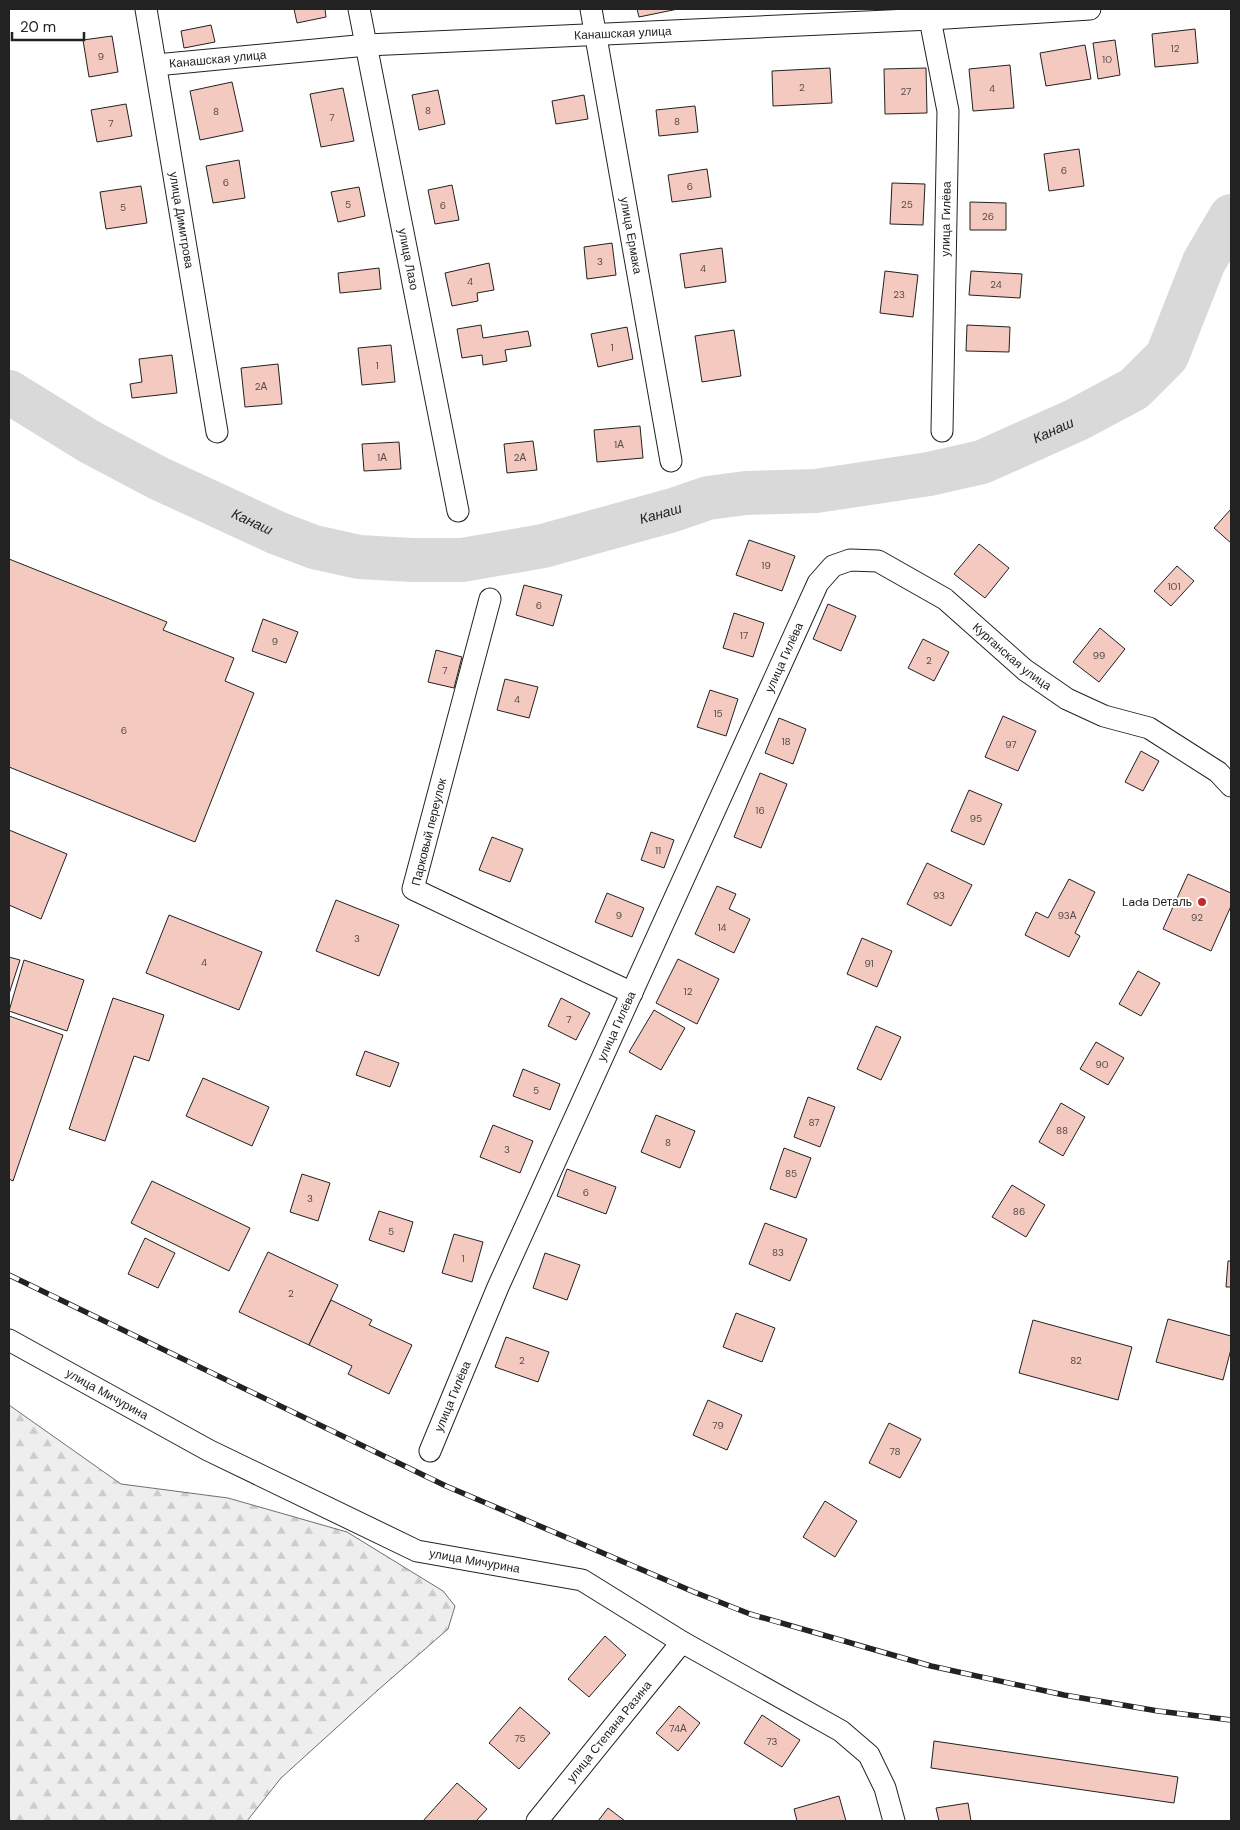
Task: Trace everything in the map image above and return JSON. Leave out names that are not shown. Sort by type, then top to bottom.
[{"type":"street","name":"улица Димитрова","points":[[146,9],[217,432]]},
{"type":"street","name":"улица Лазо","points":[[359,9],[458,510]]},
{"type":"street","name":"улица Ермака","points":[[591,9],[671,461]]},
{"type":"street","name":"Канашская улица","points":[[156,65],[366,45],[596,34],[929,14],[1090,9]]},
{"type":"street","name":"улица Гилёва","points":[[929,14],[948,110],[942,431]]},
{"type":"street","name":"Курганская улица","points":[[809,605],[818,583],[832,566],[850,560],[878,561],[945,599],[1025,670],[1067,699],[1104,716],[1149,728],[1218,772],[1231,786]]},
{"type":"street","name":"Парковый переулок","points":[[490,599],[413,889],[632,993]]},
{"type":"street","name":"улица Гилёва","points":[[430,1451],[498,1287],[809,605]]},
{"type":"street","name":"улица Мичурина","points":[[9,1340],[208,1450],[417,1551],[582,1580],[682,1642],[841,1731],[869,1755],[885,1788],[894,1821]]},
{"type":"street","name":"улица Степана Разина","points":[[538,1821],[682,1642]]},
{"type":"green space","points":[[9,1405],[121,1484],[228,1498],[347,1532],[443,1591],[455,1606],[448,1629],[281,1778],[247,1821],[9,1821]]},
{"type":"building","points":[[294,9],[325,9],[326,17],[297,23]]},
{"type":"building","points":[[637,9],[678,9],[639,17]]},
{"type":"building","points":[[211,25],[215,42],[184,48],[181,31]]},
{"type":"building","points":[[1195,29],[1198,63],[1155,67],[1152,34]]},
{"type":"building","points":[[112,36],[118,72],[89,77],[83,40]]},
{"type":"building","points":[[1115,40],[1120,75],[1098,79],[1093,43]]},
{"type":"building","points":[[1085,45],[1091,79],[1046,86],[1040,53]]},
{"type":"building","points":[[1010,65],[1014,108],[973,111],[969,69]]},
{"type":"building","points":[[830,68],[832,103],[773,106],[772,71]]},
{"type":"building","points":[[926,68],[927,113],[885,114],[884,69]]},
{"type":"building","points":[[232,82],[243,131],[200,140],[190,91]]},
{"type":"building","points":[[343,88],[354,141],[321,147],[310,94]]},
{"type":"building","points":[[438,90],[445,124],[419,130],[412,95]]},
{"type":"building","points":[[584,95],[588,119],[556,124],[552,101]]},
{"type":"building","points":[[126,104],[132,136],[97,142],[91,110]]},
{"type":"building","points":[[695,106],[698,132],[659,136],[656,110]]},
{"type":"building","points":[[1079,149],[1084,186],[1049,191],[1044,154]]},
{"type":"building","points":[[239,160],[245,198],[213,203],[206,166]]},
{"type":"building","points":[[707,169],[711,197],[672,202],[668,175]]},
{"type":"building","points":[[892,183],[925,184],[923,225],[890,224]]},
{"type":"building","points":[[452,185],[459,220],[435,224],[428,190]]},
{"type":"building","points":[[141,186],[147,223],[106,229],[100,192]]},
{"type":"building","points":[[359,187],[365,216],[338,222],[331,192]]},
{"type":"building","points":[[970,202],[1006,203],[1006,230],[970,230]]},
{"type":"building","points":[[612,243],[616,275],[587,279],[584,247]]},
{"type":"building","points":[[722,248],[726,282],[685,288],[680,254]]},
{"type":"building","points":[[489,263],[494,290],[477,293],[478,301],[452,306],[445,273]]},
{"type":"building","points":[[379,268],[381,289],[340,293],[338,273]]},
{"type":"building","points":[[885,271],[918,275],[913,317],[880,313]]},
{"type":"building","points":[[971,271],[1022,274],[1020,298],[969,295]]},
{"type":"building","points":[[481,325],[483,338],[528,331],[531,346],[505,350],[507,361],[483,365],[482,355],[462,358],[457,329]]},
{"type":"building","points":[[967,325],[1010,327],[1009,352],[966,351]]},
{"type":"building","points":[[627,327],[633,359],[598,367],[591,334]]},
{"type":"building","points":[[734,330],[741,376],[702,382],[695,336]]},
{"type":"building","points":[[391,345],[395,382],[362,385],[358,348]]},
{"type":"building","points":[[172,355],[177,393],[132,398],[130,384],[142,382],[139,359]]},
{"type":"building","points":[[278,364],[282,404],[245,407],[241,368]]},
{"type":"building","points":[[640,426],[643,458],[597,462],[594,430]]},
{"type":"building","points":[[533,441],[537,470],[507,473],[504,444]]},
{"type":"building","points":[[399,442],[401,469],[364,471],[362,444]]},
{"type":"building","points":[[1231,509],[1231,543],[1214,528]]},
{"type":"building","points":[[749,540],[795,556],[782,591],[736,575]]},
{"type":"building","points":[[979,544],[1009,568],[985,598],[954,574]]},
{"type":"building","points":[[9,559],[167,622],[163,630],[234,658],[225,681],[254,693],[195,842],[9,767]]},
{"type":"building","points":[[1177,566],[1194,581],[1171,606],[1154,591]]},
{"type":"building","points":[[524,585],[562,595],[553,626],[516,615]]},
{"type":"building","points":[[828,604],[856,616],[841,651],[813,639]]},
{"type":"building","points":[[734,613],[764,623],[753,657],[723,648]]},
{"type":"building","points":[[263,619],[298,632],[286,663],[252,651]]},
{"type":"building","points":[[1100,628],[1125,649],[1099,682],[1073,662]]},
{"type":"building","points":[[923,639],[949,652],[934,681],[908,668]]},
{"type":"building","points":[[436,650],[462,657],[454,688],[428,682]]},
{"type":"building","points":[[505,679],[538,687],[529,718],[497,710]]},
{"type":"building","points":[[710,690],[738,699],[726,736],[697,727]]},
{"type":"building","points":[[1003,716],[1036,731],[1018,771],[985,757]]},
{"type":"building","points":[[779,718],[806,729],[793,764],[765,753]]},
{"type":"building","points":[[1141,751],[1159,761],[1143,791],[1125,782]]},
{"type":"building","points":[[760,773],[787,784],[761,848],[734,837]]},
{"type":"building","points":[[969,790],[1002,804],[984,845],[951,831]]},
{"type":"building","points":[[9,830],[67,854],[41,919],[9,905]]},
{"type":"building","points":[[651,832],[674,840],[664,868],[641,860]]},
{"type":"building","points":[[492,837],[523,849],[510,882],[479,870]]},
{"type":"building","points":[[927,863],[972,885],[951,926],[907,904]]},
{"type":"building","points":[[1188,874],[1231,893],[1231,906],[1211,951],[1163,929]]},
{"type":"building","points":[[1069,879],[1095,892],[1075,933],[1080,936],[1069,957],[1025,935],[1036,912],[1048,918]]},
{"type":"building","points":[[717,886],[736,894],[729,909],[750,919],[734,953],[695,934]]},
{"type":"building","points":[[607,893],[644,908],[632,937],[595,922]]},
{"type":"building","points":[[336,900],[399,925],[379,976],[316,951]]},
{"type":"building","points":[[169,915],[262,952],[239,1010],[146,973]]},
{"type":"building","points":[[862,938],[892,951],[877,987],[847,974]]},
{"type":"building","points":[[9,957],[20,960],[9,994]]},
{"type":"building","points":[[678,959],[719,979],[697,1024],[656,1003]]},
{"type":"building","points":[[24,960],[84,980],[67,1031],[9,1011]]},
{"type":"building","points":[[1138,971],[1160,983],[1141,1016],[1119,1004]]},
{"type":"building","points":[[113,998],[164,1015],[149,1061],[134,1056],[105,1141],[69,1129]]},
{"type":"building","points":[[561,998],[590,1013],[576,1040],[548,1026]]},
{"type":"building","points":[[654,1010],[685,1028],[661,1070],[629,1052]]},
{"type":"building","points":[[9,1016],[63,1035],[13,1181],[9,1179]]},
{"type":"building","points":[[876,1026],[901,1037],[881,1080],[857,1069]]},
{"type":"building","points":[[1096,1042],[1124,1058],[1108,1085],[1080,1069]]},
{"type":"building","points":[[365,1051],[399,1063],[390,1087],[356,1075]]},
{"type":"building","points":[[523,1069],[560,1084],[550,1110],[513,1096]]},
{"type":"building","points":[[203,1078],[269,1107],[252,1146],[186,1116]]},
{"type":"building","points":[[808,1097],[835,1107],[820,1147],[794,1137]]},
{"type":"building","points":[[1061,1103],[1085,1117],[1063,1156],[1039,1142]]},
{"type":"building","points":[[656,1115],[695,1131],[680,1168],[641,1152]]},
{"type":"building","points":[[493,1125],[533,1141],[520,1173],[480,1157]]},
{"type":"building","points":[[784,1148],[811,1158],[796,1198],[770,1189]]},
{"type":"building","points":[[567,1169],[616,1187],[606,1214],[557,1196]]},
{"type":"building","points":[[302,1174],[330,1183],[318,1221],[290,1212]]},
{"type":"building","points":[[152,1181],[250,1228],[229,1271],[131,1223]]},
{"type":"building","points":[[1012,1185],[1045,1205],[1026,1237],[992,1217]]},
{"type":"building","points":[[379,1211],[413,1222],[404,1252],[369,1240]]},
{"type":"building","points":[[765,1223],[807,1239],[790,1281],[749,1264]]},
{"type":"building","points":[[454,1234],[483,1242],[472,1282],[442,1273]]},
{"type":"building","points":[[145,1238],[175,1253],[158,1288],[128,1274]]},
{"type":"building","points":[[268,1252],[338,1285],[309,1345],[239,1312]]},
{"type":"building","points":[[545,1253],[580,1265],[567,1300],[533,1288]]},
{"type":"building","points":[[1228,1261],[1231,1261],[1231,1287],[1226,1287]]},
{"type":"building","points":[[331,1300],[372,1320],[369,1325],[412,1345],[389,1394],[348,1374],[352,1366],[309,1345]]},
{"type":"building","points":[[736,1313],[775,1328],[762,1362],[723,1347]]},
{"type":"building","points":[[1168,1319],[1231,1336],[1231,1349],[1223,1380],[1156,1362]]},
{"type":"building","points":[[1033,1320],[1132,1347],[1118,1400],[1019,1373]]},
{"type":"building","points":[[506,1337],[549,1352],[538,1382],[495,1367]]},
{"type":"building","points":[[708,1400],[742,1415],[727,1450],[693,1435]]},
{"type":"building","points":[[889,1423],[921,1439],[900,1478],[869,1463]]},
{"type":"building","points":[[825,1501],[857,1521],[835,1557],[803,1537]]},
{"type":"building","points":[[605,1636],[626,1655],[589,1697],[568,1679]]},
{"type":"building","points":[[679,1706],[700,1723],[678,1751],[656,1733]]},
{"type":"building","points":[[520,1707],[550,1733],[519,1769],[489,1743]]},
{"type":"building","points":[[762,1715],[800,1740],[782,1767],[744,1743]]},
{"type":"building","points":[[934,1741],[1178,1777],[1174,1803],[931,1768]]},
{"type":"building","points":[[457,1783],[487,1809],[476,1821],[423,1821]]},
{"type":"building","points":[[839,1796],[846,1821],[797,1821],[794,1809]]},
{"type":"building","points":[[968,1803],[971,1821],[939,1821],[936,1808]]},
{"type":"building","points":[[608,1808],[625,1821],[598,1821]]},
{"type":"waterway","name":"Канаш","points":[[9,392],[90,442],[158,478],[277,533],[314,547],[359,557],[462,560],[543,546],[673,510],[708,498],[746,493],[816,491],[929,474],[982,462],[1076,420],[1134,389],[1167,356],[1204,262],[1231,216]]},
{"type":"railway","points":[[9,1275],[446,1486],[750,1614],[931,1666],[1064,1695],[1158,1711],[1231,1720]]},
{"type":"place","name":"Lada Dеталь","points":[[1202,902]]}]
